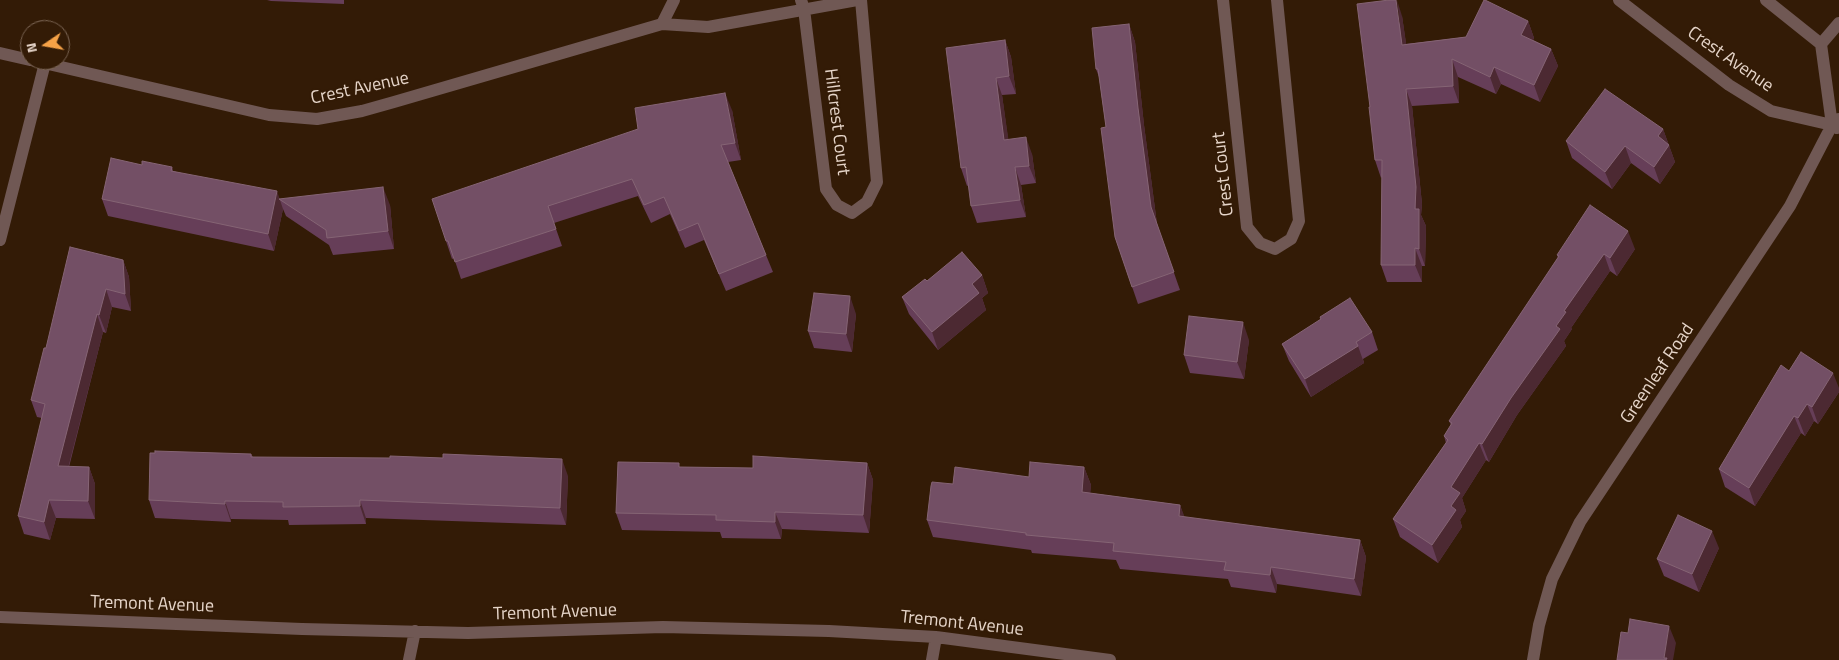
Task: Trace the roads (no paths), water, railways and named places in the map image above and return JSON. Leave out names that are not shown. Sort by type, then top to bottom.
[{"type":"street","points":[[662,24],[674,0]]},
{"type":"street","name":"Crest Avenue","points":[[70,69],[269,114],[316,119],[362,111],[662,24],[708,27],[803,4],[859,0]]},
{"type":"street","name":"Hillcrest Court","points":[[803,4],[826,189],[837,205],[852,212],[867,202],[877,182],[859,0]]},
{"type":"street","name":"Crest Court","points":[[1223,0],[1247,227],[1260,243],[1275,249],[1291,239],[1300,221],[1276,0]]},
{"type":"street","name":"Crest Avenue","points":[[1618,0],[1729,85],[1771,111],[1837,125]]},
{"type":"street","points":[[1766,0],[1821,44],[1837,125]]},
{"type":"street","points":[[1821,44],[1839,23]]},
{"type":"street","name":"Crest Avenue","points":[[0,53],[20,58]]},
{"type":"street","points":[[0,240],[43,70]]},
{"type":"street","name":"Greenleaf Road","points":[[1533,660],[1539,625],[1552,579],[1580,522],[1790,206],[1837,125]]},
{"type":"street","name":"Tremont Avenue","points":[[0,617],[283,628],[477,633],[663,627],[829,631],[936,637],[1110,660]]},
{"type":"street","points":[[409,660],[415,631]]},
{"type":"street","points":[[932,660],[936,637]]}]
